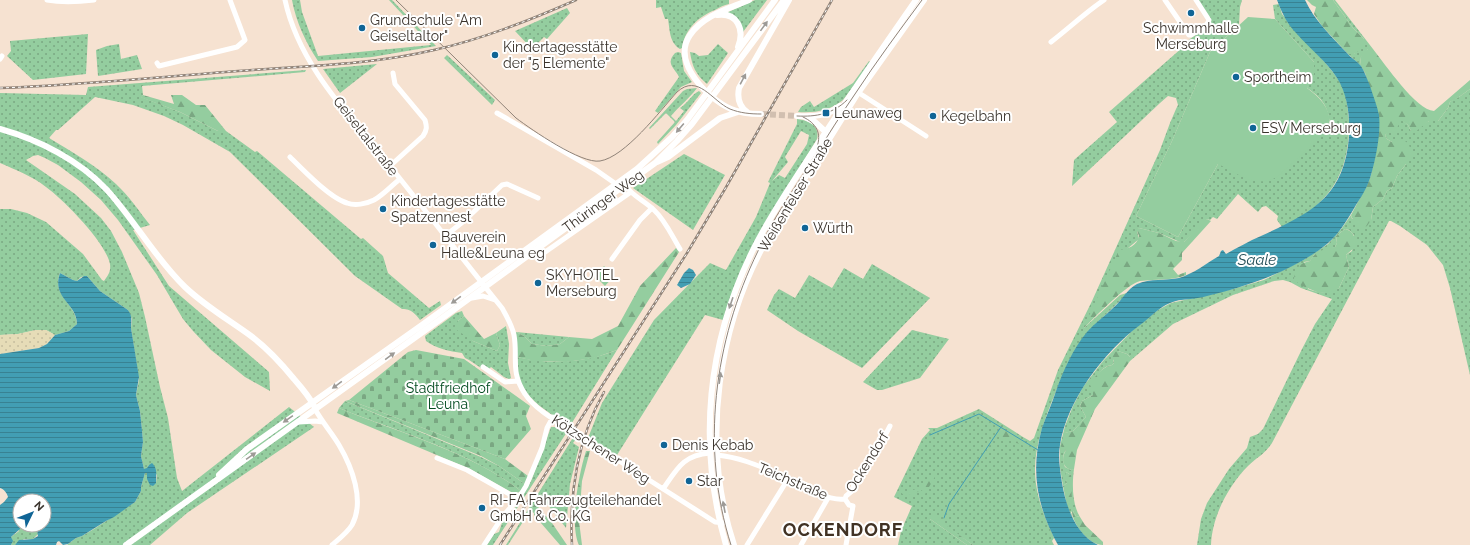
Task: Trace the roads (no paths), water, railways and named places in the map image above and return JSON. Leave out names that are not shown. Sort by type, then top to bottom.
[{"type":"main road","points":[[749,0],[728,8],[698,26],[689,36],[685,50],[688,69],[699,84],[723,105],[740,112],[761,114]]},
{"type":"main road","name":"Thüringer Weg","points":[[197,495],[247,449],[422,325],[637,169],[672,137],[775,0]]},
{"type":"main road","name":"Thüringer Weg","points":[[197,495],[655,163],[692,124],[784,0]]},
{"type":"main road","points":[[749,113],[742,108],[739,102],[739,88],[789,0]]},
{"type":"main road","name":"Weißenfelser Straße","points":[[726,545],[715,496],[710,453],[710,414],[715,369],[725,322],[745,267],[767,224],[836,115],[848,103],[916,0]]},
{"type":"main road","name":"Weißenfelser Straße","points":[[856,91],[924,0]]},
{"type":"main road","points":[[713,16],[725,15],[735,20],[738,24],[742,35],[735,54]]},
{"type":"main road","points":[[655,163],[664,160],[720,118],[740,112]]},
{"type":"main road","points":[[831,136],[812,120],[798,116],[836,115]]},
{"type":"main road","name":"Weißenfelser Straße","points":[[734,545],[727,523],[717,455],[716,426],[722,370],[736,311],[751,272],[764,243],[831,136],[836,115]]},
{"type":"main road","points":[[0,129],[26,137],[46,146],[68,159],[106,189],[157,256],[175,277],[191,292],[252,337],[273,355],[288,370],[315,409]]},
{"type":"main road","points":[[126,545],[197,495]]},
{"type":"street","points":[[47,0],[76,3],[94,0]]},
{"type":"street","points":[[157,63],[159,66],[237,48],[244,40],[230,0]]},
{"type":"street","name":"Geiseltalstraße","points":[[285,0],[294,28],[307,57],[355,123],[506,314],[511,325],[515,344],[514,366],[518,381],[524,393],[537,407]]},
{"type":"street","points":[[1051,42],[1069,28],[1081,16],[1104,0]]},
{"type":"street","points":[[1165,0],[1189,35],[1207,24],[1209,20],[1196,0]]},
{"type":"street","points":[[390,166],[423,136],[426,132],[427,126],[425,120],[396,84],[392,73]]},
{"type":"street","points":[[856,91],[926,136]]},
{"type":"street","points":[[498,113],[596,170],[616,184]]},
{"type":"street","points":[[290,158],[322,187],[338,199],[347,203],[356,204],[372,201],[400,179]]},
{"type":"street","points":[[444,236],[464,221],[502,185],[507,184],[538,198]]},
{"type":"street","points":[[625,185],[631,192],[660,216],[680,249]]},
{"type":"street","name":"Thüringer Weg","points":[[538,257],[631,192]]},
{"type":"street","points":[[612,259],[640,220],[652,208]]},
{"type":"street","points":[[549,240],[554,246]]},
{"type":"street","points":[[469,299],[476,296],[483,296],[496,301]]},
{"type":"street","points":[[483,367],[505,382],[518,381]]},
{"type":"street","name":"Kötzschener Weg","points":[[537,407],[715,522],[727,523]]},
{"type":"street","points":[[315,409],[347,460],[356,488],[358,504],[356,516],[351,526],[332,545]]},
{"type":"street","points":[[484,545],[503,516],[518,499],[526,486],[542,448],[546,431],[553,417]]},
{"type":"street","points":[[298,422],[306,420],[323,422]]},
{"type":"street","name":"Ockendorf","points":[[846,499],[846,496],[852,491],[861,472],[876,453],[890,426]]},
{"type":"street","points":[[663,489],[685,460],[699,454],[710,453]]},
{"type":"street","name":"Teichstraße","points":[[717,455],[743,460],[828,498],[840,500],[846,499]]},
{"type":"street","points":[[437,458],[467,470],[518,499]]},
{"type":"street","points":[[747,545],[788,479]]},
{"type":"street","points":[[801,545],[828,498]]},
{"type":"street","points":[[846,499],[849,505],[853,506],[846,545]]},
{"type":"water","name":"Saale","points":[[1277,0],[1305,0],[1313,14],[1324,28],[1361,66],[1364,71],[1379,115],[1379,137],[1373,168],[1365,191],[1339,231],[1327,244],[1314,254],[1285,270],[1254,282],[1202,297],[1174,301],[1158,310],[1113,349],[1089,378],[1070,411],[1064,428],[1059,454],[1062,483],[1069,510],[1083,534],[1098,545],[1058,545],[1045,517],[1041,503],[1036,474],[1036,459],[1042,428],[1059,383],[1065,368],[1082,339],[1133,286],[1147,281],[1179,278],[1195,271],[1219,256],[1223,250],[1226,254],[1279,228],[1309,210],[1322,200],[1332,189],[1340,175],[1346,158],[1349,137],[1349,114],[1344,92],[1337,78],[1328,66],[1290,26]]},
{"type":"water","points":[[689,268],[693,270],[696,275],[690,284],[681,288],[677,285],[684,273]]},
{"type":"water","points":[[60,273],[77,281],[84,276],[87,276],[100,291],[130,312],[131,328],[139,377],[136,395],[140,411],[143,442],[141,456],[144,469],[152,463],[154,465],[156,472],[156,483],[153,486],[150,485],[147,479],[147,473],[145,473],[141,491],[135,502],[114,517],[68,544],[63,545],[59,541],[56,545],[15,545],[19,540],[33,539],[38,536],[38,533],[52,533],[52,493],[12,493],[12,533],[16,533],[11,537],[13,541],[11,545],[0,545],[0,505],[8,497],[5,491],[0,488],[0,354],[39,348],[47,344],[55,335],[69,331],[77,324],[73,311],[61,295],[58,282]]},
{"type":"waterway","points":[[930,435],[979,414],[1038,450]]},
{"type":"waterway","points":[[944,518],[949,504],[1001,427]]},
{"type":"tunnel","points":[[761,114],[797,116]]},
{"type":"tram line","points":[[396,0],[516,118],[569,152],[592,161],[600,161],[610,158],[620,151],[642,132],[677,92],[685,87],[692,86],[705,90],[730,109],[745,113],[761,114]]},
{"type":"tram line","points":[[731,545],[721,508],[716,471],[714,433],[716,395],[722,358],[731,321],[743,285],[758,251],[784,203],[863,82],[922,0]]},
{"type":"tram line","points":[[797,116],[824,114],[836,109],[847,100]]},
{"type":"tram line","points":[[803,117],[808,119],[817,129],[819,137],[817,147]]},
{"type":"railway","points":[[0,88],[90,83],[386,59],[452,46],[488,35],[524,22],[576,0]]},
{"type":"railway","points":[[500,545],[687,253],[832,0]]},
{"type":"railway","points":[[572,545],[572,506],[577,466],[588,428],[604,392]]},
{"type":"place","name":"Schwimmhalle Merseburg","points":[[1191,13]]},
{"type":"place","name":"Grundschule \"Am Geiseltaltor\"","points":[[362,28]]},
{"type":"place","name":"Kindertagesstätte der \"5 Elemente\"","points":[[495,55]]},
{"type":"place","name":"Sportheim","points":[[1236,77]]},
{"type":"place","name":"Leunaweg","points":[[826,113]]},
{"type":"place","name":"Kegelbahn","points":[[933,116]]},
{"type":"place","name":"ESV Merseburg","points":[[1253,128]]},
{"type":"place","name":"Kindertagesstätte Spatzennest","points":[[383,209]]},
{"type":"place","name":"Würth","points":[[805,228]]},
{"type":"place","name":"Bauverein Halle&Leuna eg","points":[[433,245]]},
{"type":"place","name":"SKYHOTEL Merseburg","points":[[538,283]]},
{"type":"place","name":"Denis Kebab","points":[[664,445]]},
{"type":"place","name":"Star","points":[[689,481]]},
{"type":"place","name":"RI-FA Fahrzeugteilehandel GmbH & Co. KG","points":[[482,508]]},
{"type":"district","name":"OCKENDORF","points":[[843,529]]},
{"type":"park label","name":"Stadtfriedhof Leuna","points":[[448,396]]}]
